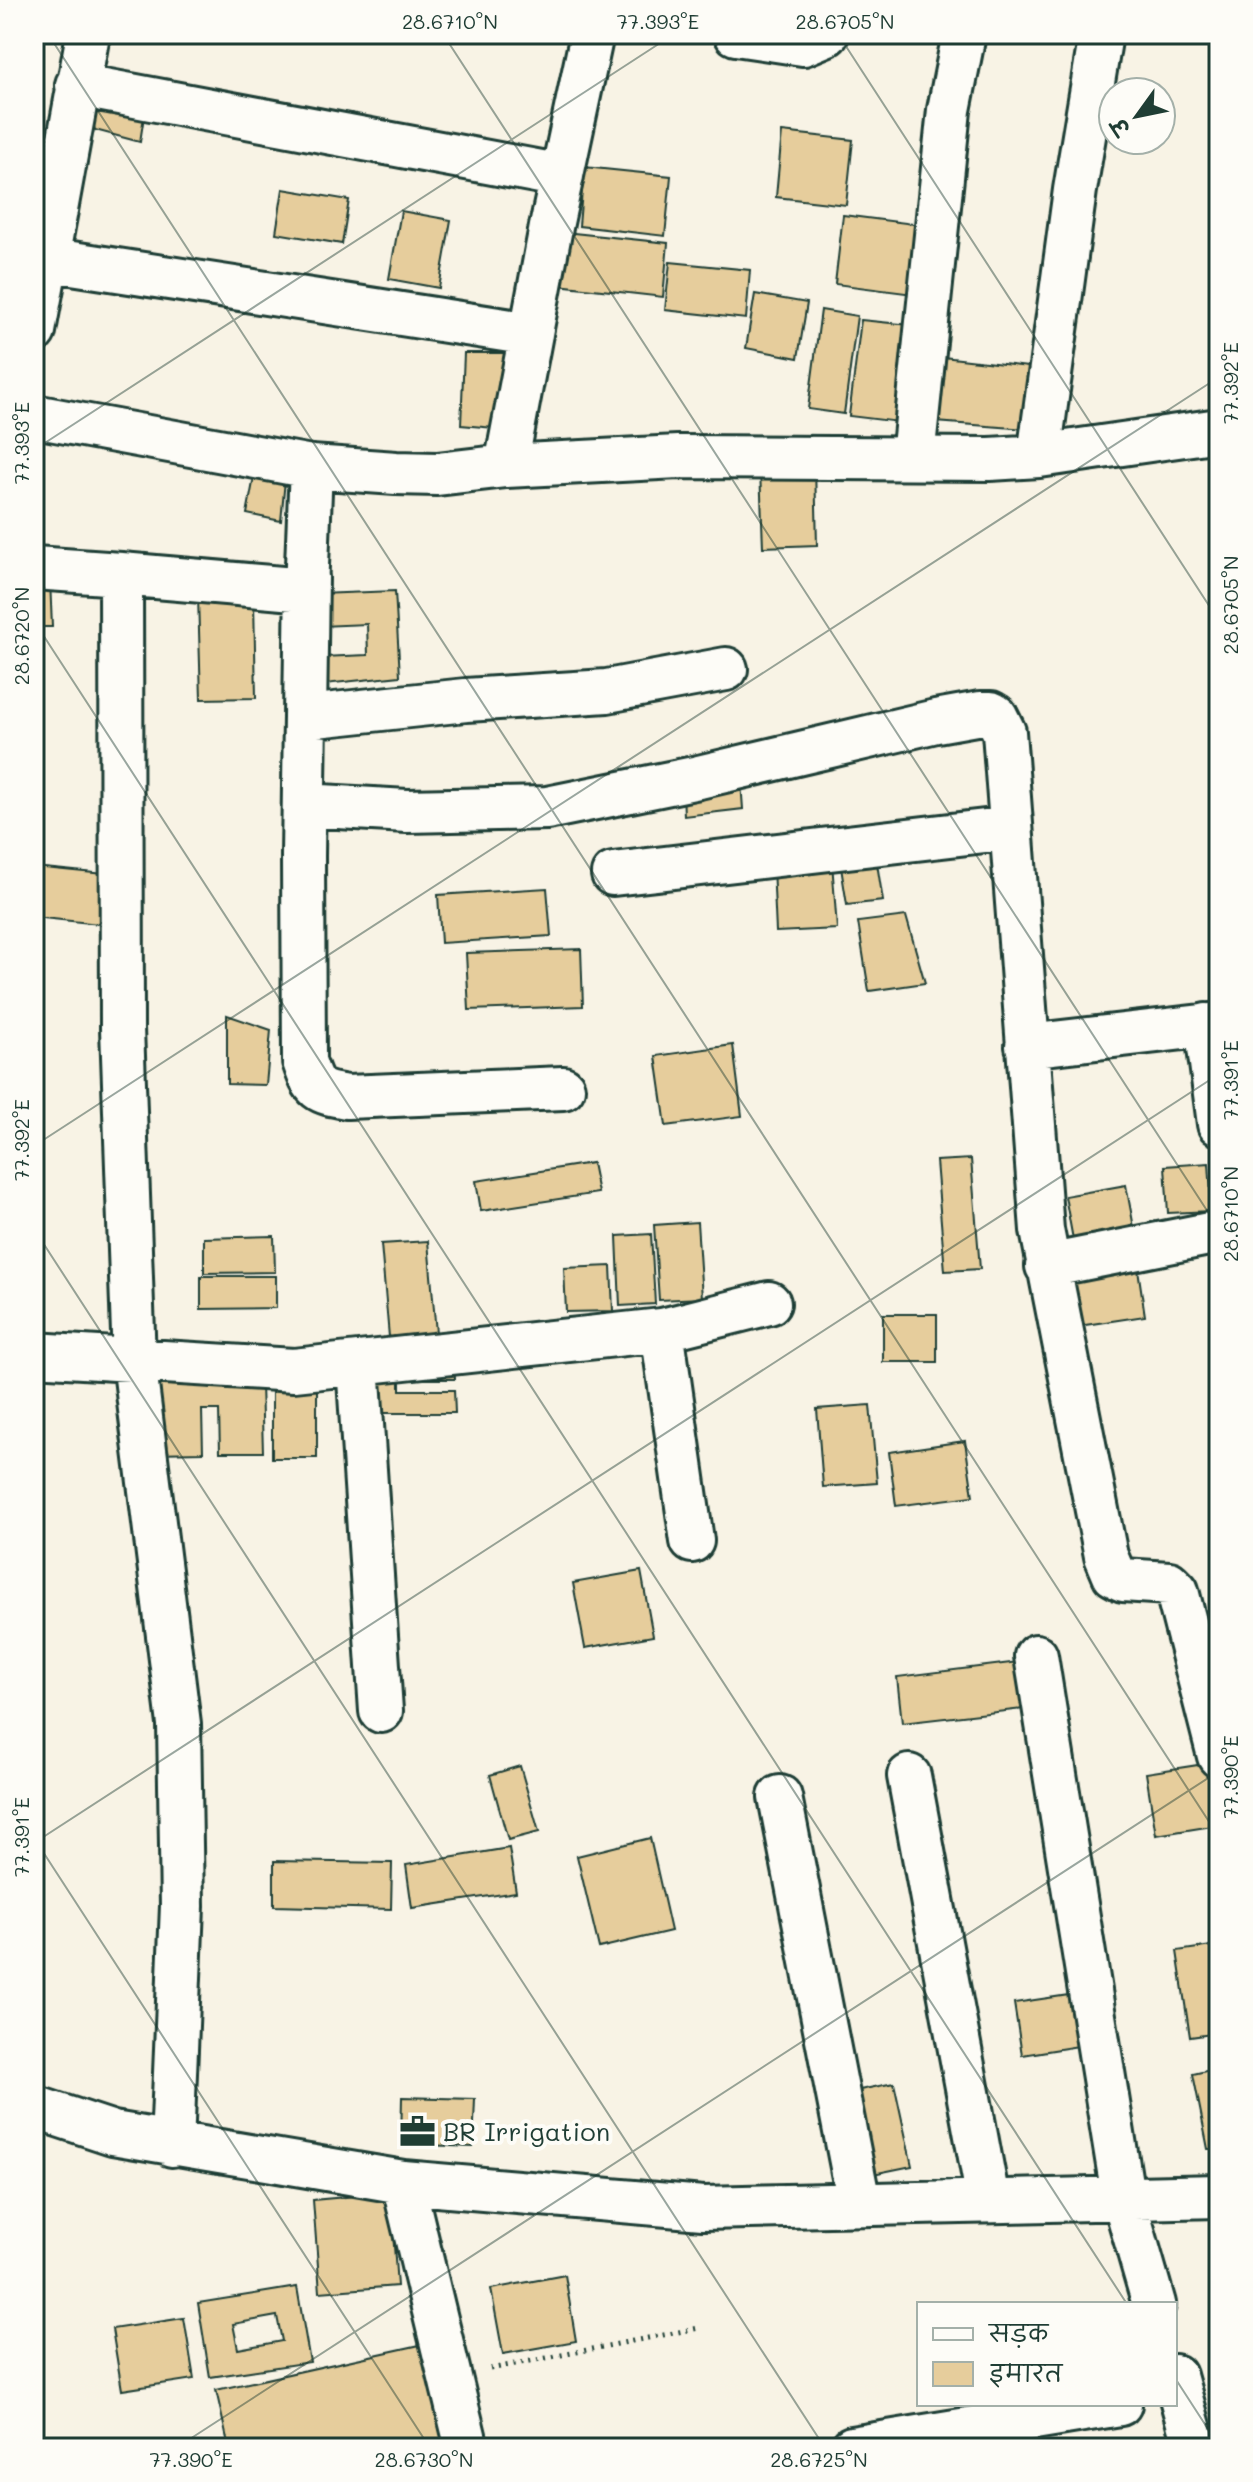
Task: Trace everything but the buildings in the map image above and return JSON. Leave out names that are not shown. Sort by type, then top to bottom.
[{"type":"street","points":[[34,331],[88,34]]},
{"type":"street","points":[[506,466],[592,34]]},
{"type":"street","points":[[744,35],[803,44],[827,34]]},
{"type":"street","points":[[913,457],[949,110],[964,34]]},
{"type":"street","points":[[1039,456],[1075,190],[1101,34]]},
{"type":"street","points":[[77,85],[562,176]]},
{"type":"street","points":[[46,259],[531,334]]},
{"type":"street","points":[[34,416],[311,467],[437,474],[506,466],[678,457],[990,459],[1039,456],[1219,430]]},
{"type":"street","points":[[311,467],[304,805],[304,1061],[311,1083],[321,1093],[347,1097],[563,1088]]},
{"type":"street","points":[[34,568],[306,590],[307,577]]},
{"type":"street","points":[[121,574],[122,1028],[134,1361],[179,1724],[182,1906],[172,2145]]},
{"type":"street","points":[[306,717],[466,700],[607,691],[726,669]]},
{"type":"street","points":[[304,805],[407,811],[547,808],[699,777],[936,721],[987,712],[999,720],[1004,732],[1039,1201],[1047,1266],[1109,1566],[1114,1575],[1123,1580],[1169,1583],[1177,1591],[1219,1756]]},
{"type":"street","points":[[613,874],[1011,828]]},
{"type":"street","points":[[1027,1046],[1212,1024],[1219,1124]]},
{"type":"street","points":[[1047,1266],[1219,1232]]},
{"type":"street","points":[[34,1354],[294,1370],[662,1330],[769,1303]]},
{"type":"street","points":[[662,1330],[692,1541]]},
{"type":"street","points":[[358,1364],[381,1711]]},
{"type":"street","points":[[1036,1656],[1123,2196],[1153,2302]]},
{"type":"street","points":[[909,1776],[988,2200]]},
{"type":"street","points":[[780,1797],[859,2203]]},
{"type":"street","points":[[34,2107],[113,2133],[172,2145],[403,2182],[703,2208],[1219,2196]]},
{"type":"street","points":[[403,2182],[467,2448]]},
{"type":"street","points":[[1177,2389],[1195,2448]]},
{"type":"street","points":[[852,2448],[1108,2406]]},
{"type":"path","points":[[450,2376],[699,2328]]},
{"type":"place","name":"BR Irrigation","points":[[417,2131]]}]
